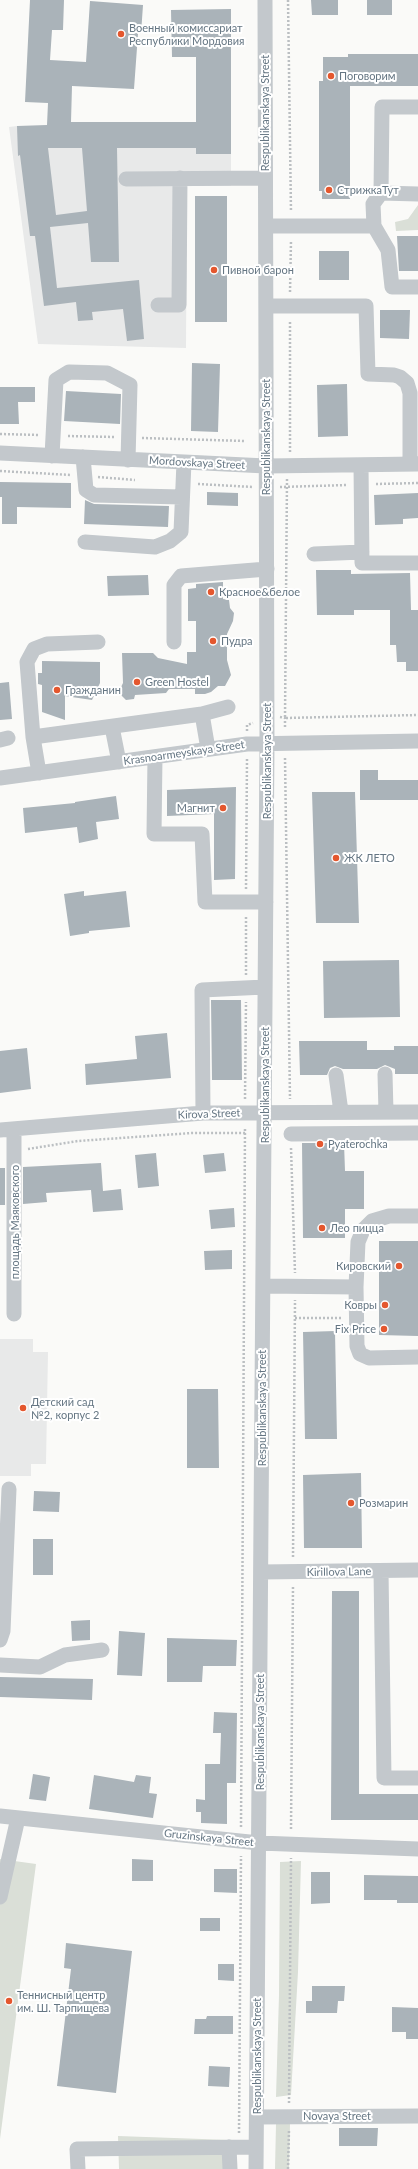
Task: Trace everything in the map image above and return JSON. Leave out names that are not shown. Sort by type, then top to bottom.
[{"type":"street","name":"Respublikanskaya Street","points":[[256,2169],[266,988],[267,569],[265,0]]},
{"type":"street","points":[[418,106],[382,107],[381,193],[373,204],[374,226],[388,250],[392,287],[418,287]]},
{"type":"street","points":[[126,178],[266,178]]},
{"type":"street","points":[[158,305],[179,305],[180,178]]},
{"type":"street","points":[[381,193],[418,194]]},
{"type":"street","points":[[266,226],[374,226]]},
{"type":"street","points":[[266,306],[366,306],[368,374],[394,375],[400,377],[407,383],[410,394],[414,464]]},
{"type":"street","points":[[52,456],[56,380],[69,372],[107,373],[130,385],[128,460]]},
{"type":"street","name":"Mordovskaya Street","points":[[0,453],[266,466],[414,464]]},
{"type":"street","points":[[83,457],[86,490],[94,495],[182,497]]},
{"type":"street","points":[[85,542],[155,547],[170,541],[181,532],[184,462]]},
{"type":"street","points":[[361,465],[362,563],[418,563]]},
{"type":"street","points":[[314,554],[362,552]]},
{"type":"street","points":[[174,642],[174,585],[181,576],[267,569]]},
{"type":"street","points":[[39,773],[33,737],[27,662],[34,649],[47,644],[98,642]]},
{"type":"street","points":[[33,737],[202,714],[228,707]]},
{"type":"street","points":[[202,714],[208,749]]},
{"type":"street","points":[[112,727],[119,762]]},
{"type":"street","name":"Krasnoarmeyskaya Street","points":[[0,778],[247,744],[418,741]]},
{"type":"street","points":[[156,757],[154,834],[202,834],[205,902],[266,902]]},
{"type":"street","points":[[203,1113],[202,990],[266,988]]},
{"type":"street","points":[[385,1074],[386,1112]]},
{"type":"street","points":[[336,1075],[341,1112]]},
{"type":"street","name":"Kirova Street","points":[[7,1130],[203,1113],[290,1111],[418,1112]]},
{"type":"street","name":"площадь Маяковского","points":[[7,1130],[15,1151],[14,1314]]},
{"type":"street","points":[[291,1134],[418,1133]]},
{"type":"street","points":[[418,1216],[389,1216],[372,1221],[363,1230],[352,1263],[356,1286],[357,1346],[360,1354],[369,1358],[418,1357]]},
{"type":"street","points":[[263,1286],[356,1286]]},
{"type":"street","points":[[0,1640],[3,1631],[9,1489]]},
{"type":"street","name":"Kirillova Lane","points":[[261,1572],[418,1570]]},
{"type":"street","points":[[382,1571],[384,1778],[418,1778]]},
{"type":"street","points":[[0,1665],[40,1667],[65,1656],[102,1650]]},
{"type":"street","name":"Gruzinskaya Street","points":[[0,1816],[291,1846],[418,1848]]},
{"type":"street","points":[[0,1897],[18,1818]]},
{"type":"street","name":"Novaya Street","points":[[257,2117],[418,2116]]},
{"type":"street","points":[[230,2169],[234,2147]]},
{"type":"street","points":[[78,2169],[77,2149],[256,2147]]},
{"type":"path","points":[[288,0],[291,226],[289,466],[286,487],[286,718],[418,715]]},
{"type":"path","points":[[285,743],[290,1111]]},
{"type":"path","points":[[234,2147],[241,1842],[247,744]]},
{"type":"path","points":[[15,1151],[78,1141],[192,1133],[264,1134]]},
{"type":"path","points":[[288,2169],[295,1318],[291,1134]]},
{"type":"path","points":[[295,1318],[357,1318]]},
{"type":"shaded area","points":[[17,126],[48,148],[196,148],[197,154],[231,154],[231,186],[187,186],[186,348],[38,344],[9,127]]},
{"type":"shaded area","points":[[418,205],[418,230],[396,231],[395,222],[408,219]]},
{"type":"shaded area","name":"Детский сад №2, корпус 2","points":[[0,1339],[33,1339],[33,1352],[48,1352],[46,1464],[31,1464],[31,1476],[0,1476]]},
{"type":"shaded area","name":"Теннисный центр им. Ш. Тарпищева","points":[[0,1859],[36,1864],[0,2139]]},
{"type":"shaded area","points":[[301,1861],[298,1972],[291,2095],[276,2097],[279,1995],[280,1862]]},
{"type":"shaded area","points":[[276,2124],[290,2124],[289,2169],[275,2169]]},
{"type":"shaded area","points":[[118,2136],[230,2140],[230,2169],[119,2169]]},
{"type":"building","points":[[30,0],[64,0],[63,30],[52,30],[50,60],[86,62],[90,1],[143,5],[141,34],[138,34],[134,89],[72,86],[71,122],[196,122],[196,57],[172,57],[171,10],[231,9],[231,154],[196,154],[196,148],[117,148],[119,262],[91,262],[88,223],[50,227],[57,288],[139,280],[144,339],[127,341],[123,309],[92,312],[93,320],[78,321],[76,302],[44,306],[35,236],[30,236],[20,155],[18,156],[17,126],[47,125],[48,103],[25,102]],"holes":[[[48,148],[82,148],[87,211],[56,215]]]},
{"type":"building","points":[[311,0],[338,0],[338,15],[312,15]]},
{"type":"building","points":[[367,0],[392,0],[392,15],[367,15]]},
{"type":"building","points":[[348,54],[418,54],[418,86],[350,86],[350,199],[322,199],[322,191],[319,191],[319,81],[323,81],[323,57],[348,57]]},
{"type":"building","points":[[195,196],[227,196],[227,322],[195,322]]},
{"type":"building","points":[[397,236],[418,236],[418,271],[399,271]]},
{"type":"building","points":[[319,251],[349,251],[349,280],[319,280]]},
{"type":"building","points":[[380,310],[410,310],[409,339],[380,338]]},
{"type":"building","points":[[192,363],[220,364],[218,432],[191,431]]},
{"type":"building","points":[[347,384],[348,436],[318,437],[317,385]]},
{"type":"building","points":[[0,387],[35,387],[35,402],[18,402],[19,424],[0,424]]},
{"type":"building","points":[[66,391],[121,394],[120,424],[64,421]]},
{"type":"building","points":[[0,482],[71,483],[71,508],[17,507],[17,524],[2,524],[2,497],[0,497]]},
{"type":"building","points":[[207,492],[238,493],[238,506],[207,505]]},
{"type":"building","points":[[418,493],[418,518],[403,519],[403,524],[375,525],[374,495]]},
{"type":"building","points":[[85,500],[94,504],[169,506],[168,527],[84,524]]},
{"type":"building","points":[[316,570],[351,570],[351,574],[410,573],[411,610],[418,610],[418,671],[406,671],[406,662],[397,662],[396,645],[390,645],[390,610],[354,610],[354,615],[317,615]]},
{"type":"building","points":[[148,575],[149,595],[108,596],[107,576]]},
{"type":"building","points":[[223,582],[223,599],[229,600],[230,608],[234,613],[233,621],[227,634],[227,660],[231,675],[225,686],[218,686],[211,692],[205,694],[195,694],[195,689],[169,689],[166,693],[135,695],[134,699],[126,700],[121,695],[120,689],[123,683],[122,653],[153,653],[158,658],[187,664],[187,652],[196,652],[196,621],[188,621],[188,589],[196,588],[196,584]]},
{"type":"building","points":[[42,661],[100,662],[100,683],[92,700],[65,696],[65,720],[42,712],[42,685],[38,684],[38,673],[42,673]]},
{"type":"building","points":[[9,682],[12,719],[0,720],[0,683]]},
{"type":"building","points":[[360,770],[378,770],[378,780],[418,780],[418,800],[360,800]]},
{"type":"building","points":[[236,787],[235,879],[214,880],[214,814],[167,816],[167,790]]},
{"type":"building","name":"ЖК ЛЕТО","points":[[312,792],[355,792],[359,923],[316,923]]},
{"type":"building","points":[[116,796],[119,819],[96,822],[98,839],[79,843],[77,827],[25,833],[23,808],[75,803]]},
{"type":"building","points":[[84,891],[84,896],[126,891],[130,927],[89,931],[89,933],[70,936],[64,894]]},
{"type":"building","points":[[399,960],[400,1017],[324,1018],[323,961]]},
{"type":"building","points":[[211,1000],[241,1000],[242,1080],[212,1080]]},
{"type":"building","points":[[167,1033],[171,1078],[86,1085],[85,1064],[137,1059],[135,1036]]},
{"type":"building","points":[[299,1041],[367,1041],[367,1050],[394,1050],[394,1046],[418,1046],[418,1074],[395,1074],[395,1069],[385,1065],[377,1069],[343,1069],[335,1066],[330,1068],[327,1075],[300,1075]]},
{"type":"building","points":[[27,1048],[31,1089],[0,1093],[0,1051]]},
{"type":"building","points":[[302,1143],[344,1143],[345,1171],[364,1171],[364,1209],[345,1209],[345,1238],[303,1238]]},
{"type":"building","points":[[156,1153],[159,1186],[138,1188],[135,1155]]},
{"type":"building","points":[[224,1153],[226,1171],[205,1173],[203,1155]]},
{"type":"building","points":[[101,1163],[103,1191],[121,1189],[123,1210],[93,1212],[91,1190],[46,1193],[47,1202],[23,1204],[23,1167]]},
{"type":"building","points":[[0,1168],[5,1168],[5,1205],[0,1205]]},
{"type":"building","points":[[234,1208],[235,1227],[211,1229],[209,1210]]},
{"type":"building","name":"Кировский","points":[[379,1241],[418,1241],[418,1336],[379,1335]]},
{"type":"building","points":[[232,1250],[232,1269],[205,1270],[204,1251]]},
{"type":"building","points":[[335,1331],[337,1439],[305,1439],[303,1332]]},
{"type":"building","points":[[187,1389],[218,1389],[219,1468],[187,1468]]},
{"type":"building","points":[[361,1473],[362,1548],[304,1548],[303,1475]]},
{"type":"building","points":[[34,1491],[60,1492],[59,1512],[33,1511]]},
{"type":"building","points":[[33,1539],[53,1539],[53,1575],[33,1575]]},
{"type":"building","points":[[332,1591],[359,1591],[359,1794],[418,1794],[418,1820],[331,1820]]},
{"type":"building","points":[[90,1620],[90,1640],[72,1641],[71,1621]]},
{"type":"building","points":[[119,1631],[145,1633],[142,1676],[117,1675]]},
{"type":"building","points":[[167,1638],[237,1640],[236,1666],[203,1666],[202,1682],[167,1682]]},
{"type":"building","points":[[0,1677],[93,1679],[92,1700],[0,1697]]},
{"type":"building","points":[[214,1712],[237,1713],[236,1783],[227,1783],[227,1824],[201,1823],[201,1812],[196,1812],[196,1799],[205,1800],[205,1764],[220,1764],[221,1733],[213,1733]]},
{"type":"building","points":[[33,1774],[50,1777],[46,1801],[29,1799]]},
{"type":"building","points":[[94,1775],[134,1782],[136,1775],[151,1777],[149,1793],[157,1794],[153,1818],[89,1809]]},
{"type":"building","points":[[132,1859],[153,1860],[153,1881],[132,1881]]},
{"type":"building","points":[[214,1869],[237,1869],[237,1893],[214,1892]]},
{"type":"building","points":[[311,1872],[330,1872],[330,1903],[311,1904]]},
{"type":"building","points":[[364,1875],[418,1876],[418,1903],[397,1903],[397,1900],[364,1900]]},
{"type":"building","points":[[200,1918],[220,1918],[220,1931],[200,1931]]},
{"type":"building","points":[[66,1943],[132,1951],[116,2093],[57,2086],[71,1969],[64,1968]]},
{"type":"building","points":[[218,1964],[234,1964],[234,1981],[218,1980]]},
{"type":"building","points":[[312,1986],[345,1986],[344,2001],[338,2001],[337,2013],[306,2013],[306,2001],[312,2001]]},
{"type":"building","points":[[392,2007],[418,2008],[418,2039],[406,2039],[406,2032],[392,2032]]},
{"type":"building","points":[[207,2016],[233,2016],[233,2034],[194,2034],[195,2019],[206,2019]]},
{"type":"building","points":[[209,2066],[230,2067],[229,2087],[208,2086]]},
{"type":"building","points":[[339,2128],[378,2128],[377,2146],[339,2146]]},
{"type":"place","name":"Военный комиссариат Республики Мордовия","points":[[121,34]]},
{"type":"place","name":"Поговорим","points":[[331,76]]},
{"type":"place","name":"СтрижкаТут","points":[[329,190]]},
{"type":"place","name":"Пивной барон","points":[[214,270]]},
{"type":"place","name":"Красное&белое","points":[[211,592]]},
{"type":"place","name":"Пудра","points":[[213,641]]},
{"type":"place","name":"Green Hostel","points":[[137,682]]},
{"type":"place","name":"Гражданин","points":[[57,690]]},
{"type":"place","name":"Магнит","points":[[223,808]]},
{"type":"place","name":"ЖК ЛЕТО","points":[[336,858]]},
{"type":"place","name":"Pyaterochka","points":[[320,1144]]},
{"type":"place","name":"Лео пицца","points":[[322,1228]]},
{"type":"place","name":"Кировский","points":[[399,1266]]},
{"type":"place","name":"Ковры","points":[[385,1305]]},
{"type":"place","name":"Fix Price","points":[[384,1329]]},
{"type":"place","name":"Детский сад №2, корпус 2","points":[[23,1408]]},
{"type":"place","name":"Розмарин","points":[[351,1503]]},
{"type":"place","name":"Теннисный центр им. Ш. Тарпищева","points":[[9,2001]]}]
